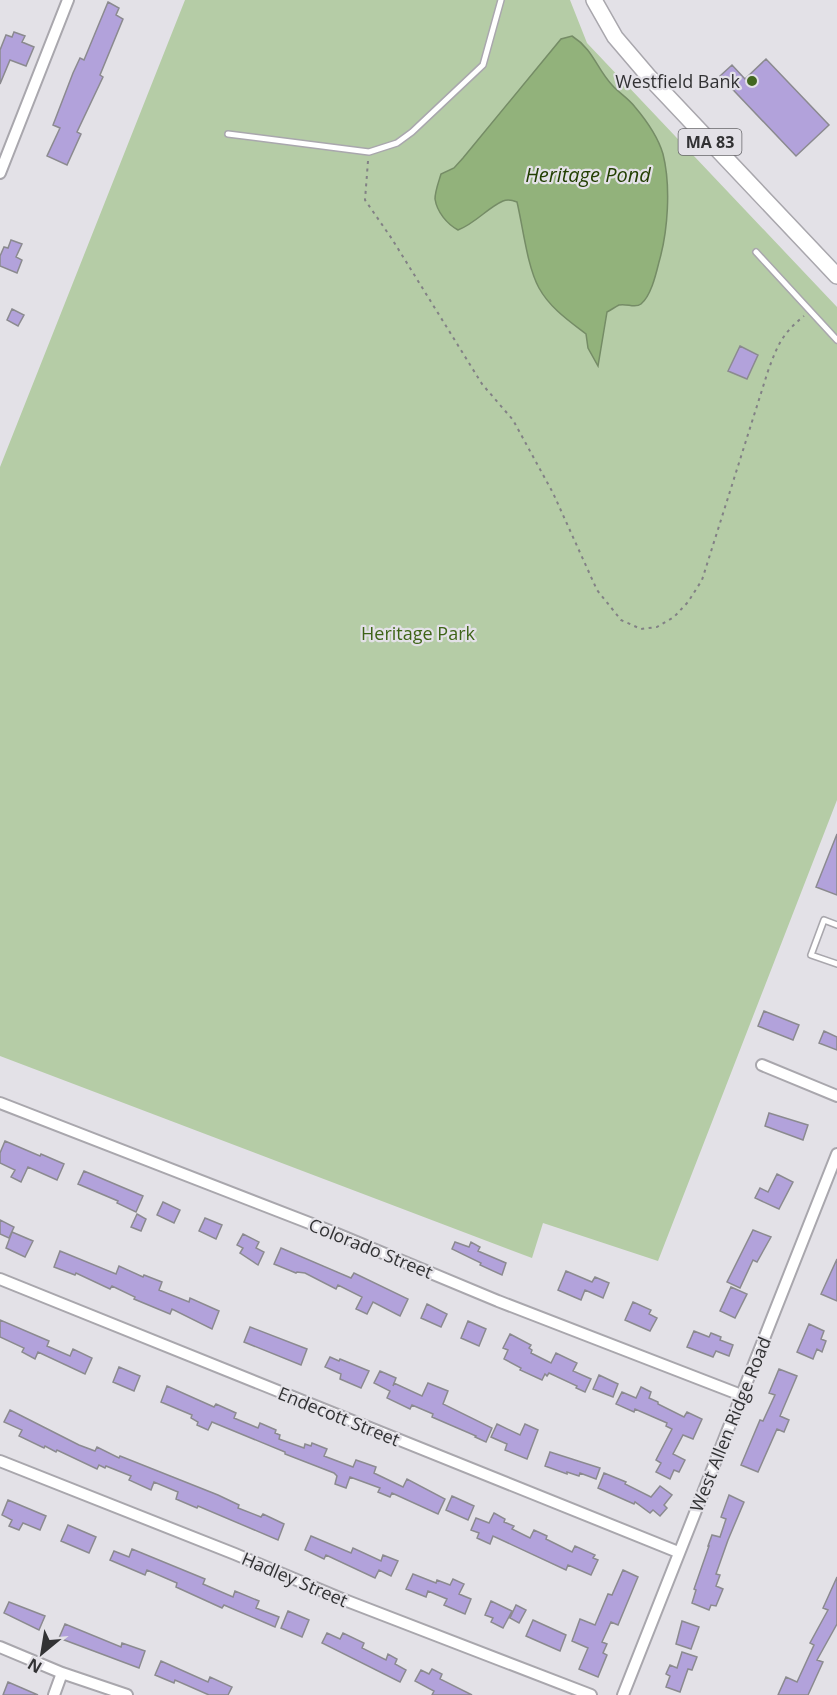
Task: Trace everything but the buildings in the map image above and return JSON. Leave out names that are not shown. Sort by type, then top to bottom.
[{"type":"main road","name":"MA 83","points":[[594,0],[615,37],[650,78],[837,276]]},
{"type":"street","points":[[0,173],[68,0]]},
{"type":"street","points":[[762,1065],[837,1096]]},
{"type":"street","name":"Colorado Street","points":[[0,1103],[371,1247],[498,1300],[741,1395]]},
{"type":"street","name":"West Allen Ridge Road","points":[[623,1695],[837,1154]]},
{"type":"street","name":"Endecott Street","points":[[0,1280],[678,1552]]},
{"type":"street","name":"Hadley Street","points":[[0,1461],[236,1554],[342,1599],[591,1695]]},
{"type":"street","points":[[0,1647],[62,1673],[127,1695]]},
{"type":"street","points":[[54,1695],[62,1673]]},
{"type":"lane","points":[[228,134],[369,152],[397,143],[412,132],[483,64],[501,0]]},
{"type":"lane","points":[[756,252],[837,340]]},
{"type":"lane","points":[[837,925],[824,920],[811,955],[837,964]]},
{"type":"path","points":[[369,152],[365,200],[392,239],[482,384],[513,420],[553,493],[597,590],[621,620],[641,629],[657,627],[674,617],[688,602],[702,580],[768,371],[779,343],[788,329],[810,310]]},
{"type":"green space","name":"Heritage Park","points":[[185,0],[570,0],[587,43],[837,307],[837,800],[658,1261],[543,1223],[532,1258],[0,1056],[0,467]]},
{"type":"water","name":"Heritage Pond","points":[[572,36],[585,47],[607,79],[632,104],[655,135],[663,154],[667,180],[665,237],[653,284],[648,296],[641,304],[619,305],[607,312],[598,366],[588,348],[586,334],[554,308],[539,288],[528,258],[517,202],[503,201],[458,230],[443,217],[435,199],[441,174],[454,168],[463,158],[561,39]]},
{"type":"place","name":"Westfield Bank","points":[[752,81]]}]
